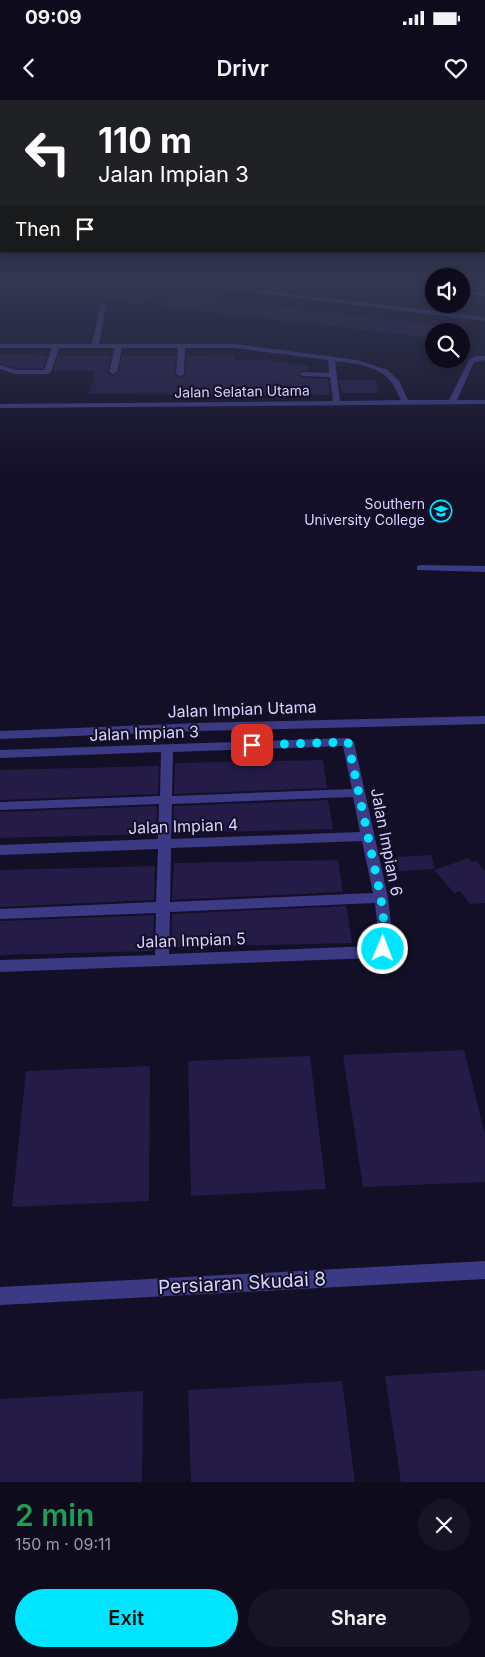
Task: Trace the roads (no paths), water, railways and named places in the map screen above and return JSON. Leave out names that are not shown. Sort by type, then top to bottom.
[{"type":"street","points":[[9,346],[55,349]]},
{"type":"street","points":[[0,354],[80,346]]},
{"type":"street","points":[[112,372],[119,346]]},
{"type":"street","points":[[180,374],[182,346]]},
{"type":"street","points":[[198,346],[357,362],[385,372],[396,381],[405,402]]},
{"type":"street","points":[[0,367],[15,372],[47,372],[55,349]]},
{"type":"street","points":[[331,358],[337,402]]},
{"type":"street","points":[[452,402],[471,361],[475,358],[485,358]]},
{"type":"street","points":[[303,374],[332,375]]},
{"type":"street","name":"Jalan Selatan Utama","points":[[0,406],[485,402]]},
{"type":"street","points":[[420,568],[485,569]]},
{"type":"street","name":"Jalan Impian Utama","points":[[0,735],[199,727],[485,720]]},
{"type":"street","name":"Jalan Impian 3","points":[[0,754],[348,742]]},
{"type":"street","name":"Jalan Impian 6","points":[[348,742],[381,898],[386,940],[383,949]]},
{"type":"street","points":[[162,958],[167,748]]},
{"type":"street","points":[[0,806],[359,793]]},
{"type":"street","name":"Jalan Impian 4","points":[[0,850],[367,836]]},
{"type":"street","points":[[0,914],[381,898]]},
{"type":"street","name":"Jalan Impian 5","points":[[0,966],[162,958],[373,952],[383,949]]},
{"type":"street","name":"Persiaran Skudai 8","points":[[0,1296],[485,1270]]},
{"type":"place","name":"Southern University College","points":[[441,511]]}]
